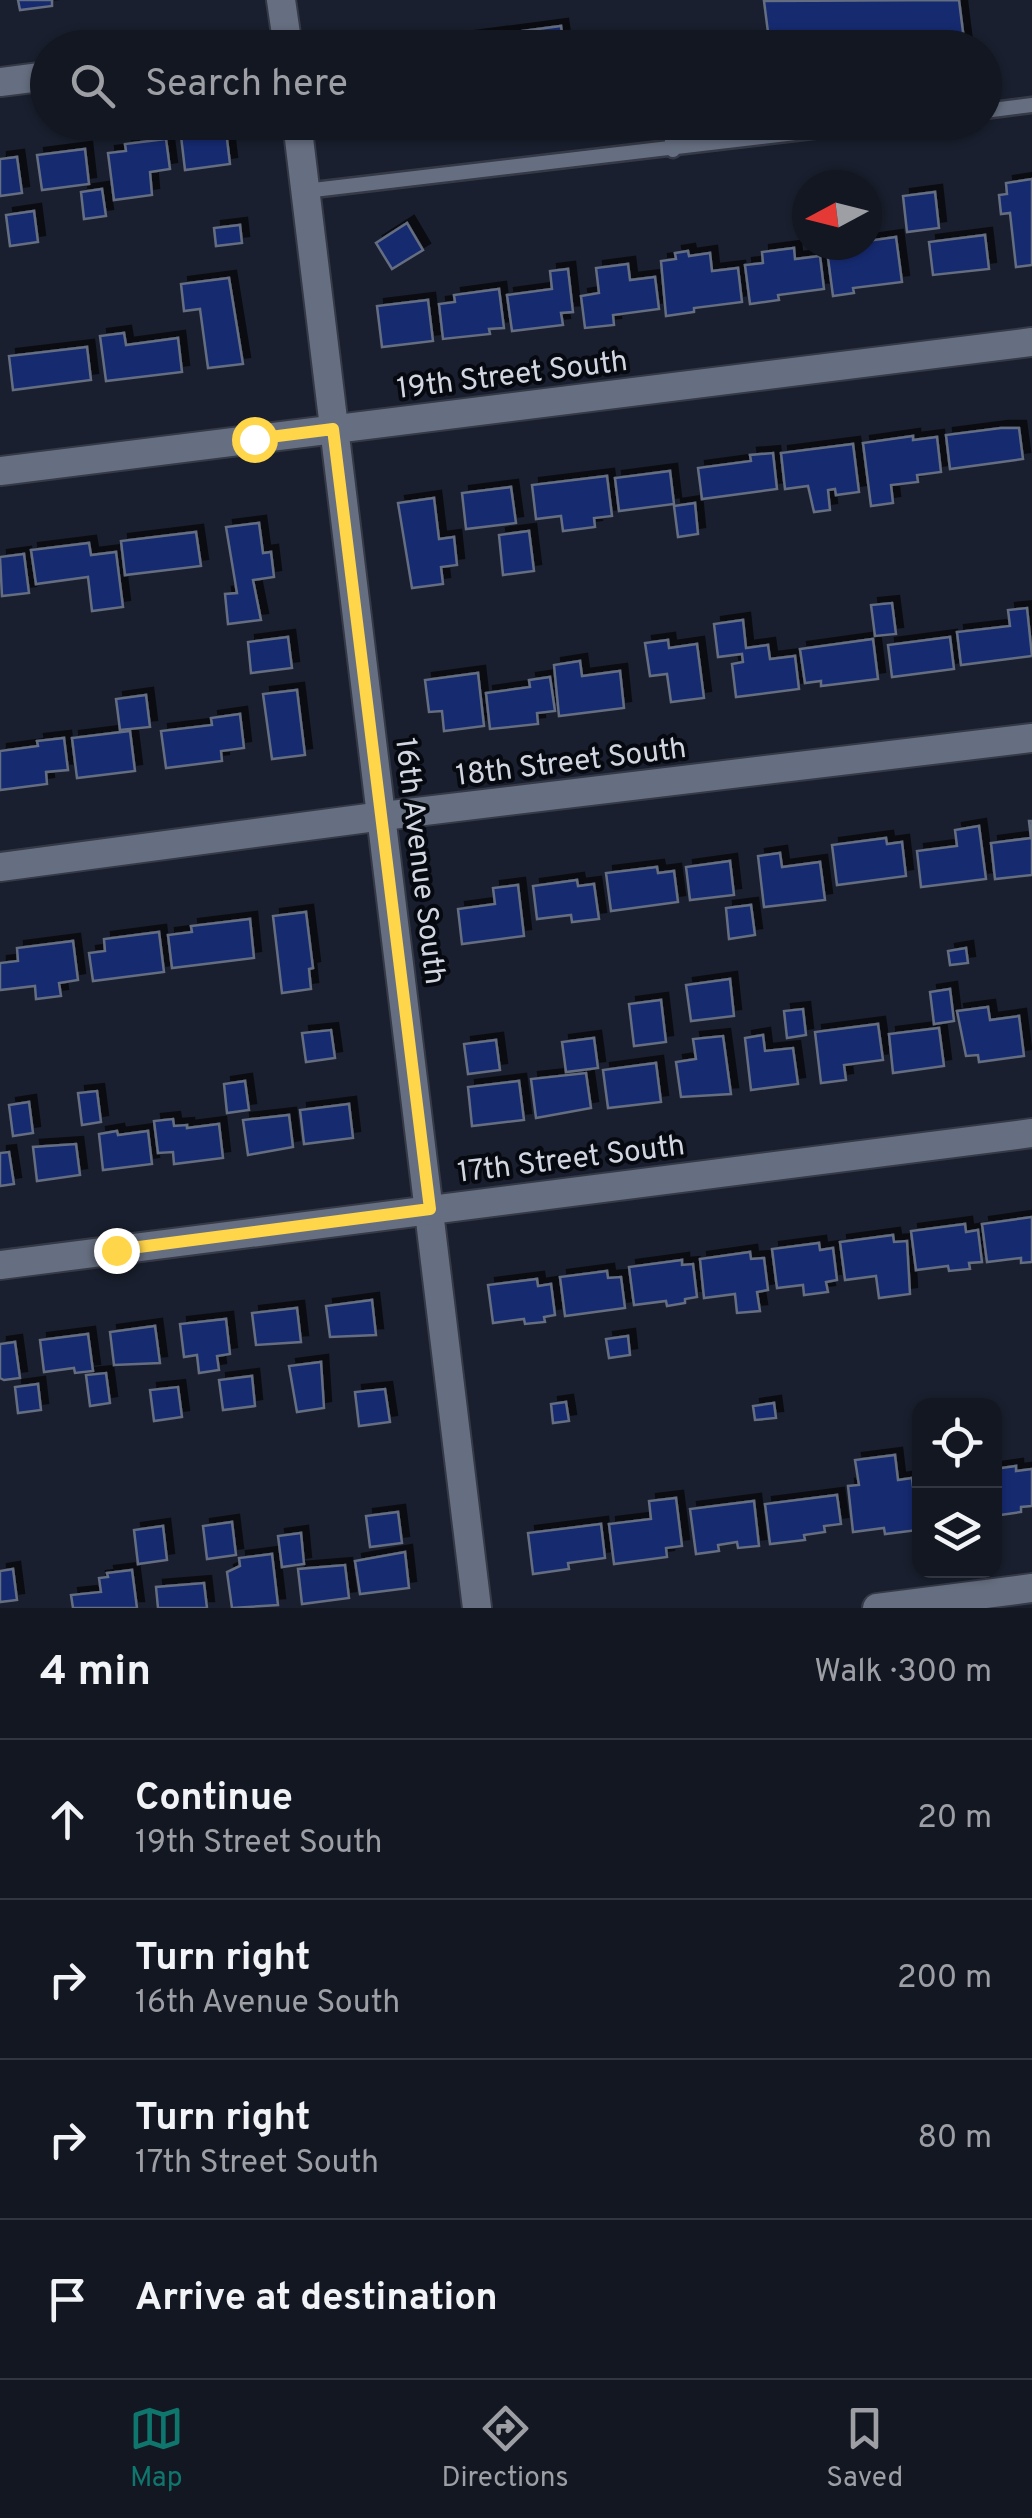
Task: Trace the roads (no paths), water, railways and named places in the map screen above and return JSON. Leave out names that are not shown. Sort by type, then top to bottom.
[{"type":"street","points":[[281,0],[285,30]]},
{"type":"street","points":[[0,82],[30,78]]},
{"type":"street","name":"16th Avenue South","points":[[298,140],[477,1608]]},
{"type":"street","name":"19th Street South","points":[[0,471],[1032,342]]},
{"type":"street","name":"18th Street South","points":[[0,867],[383,816],[1032,738]]},
{"type":"street","name":"17th Street South","points":[[0,1265],[1032,1133]]},
{"type":"street","points":[[877,1608],[1032,1588]]},
{"type":"lane","points":[[1002,109],[1032,105]]},
{"type":"lane","points":[[672,140],[673,150]]},
{"type":"lane","points":[[305,190],[750,140]]}]
